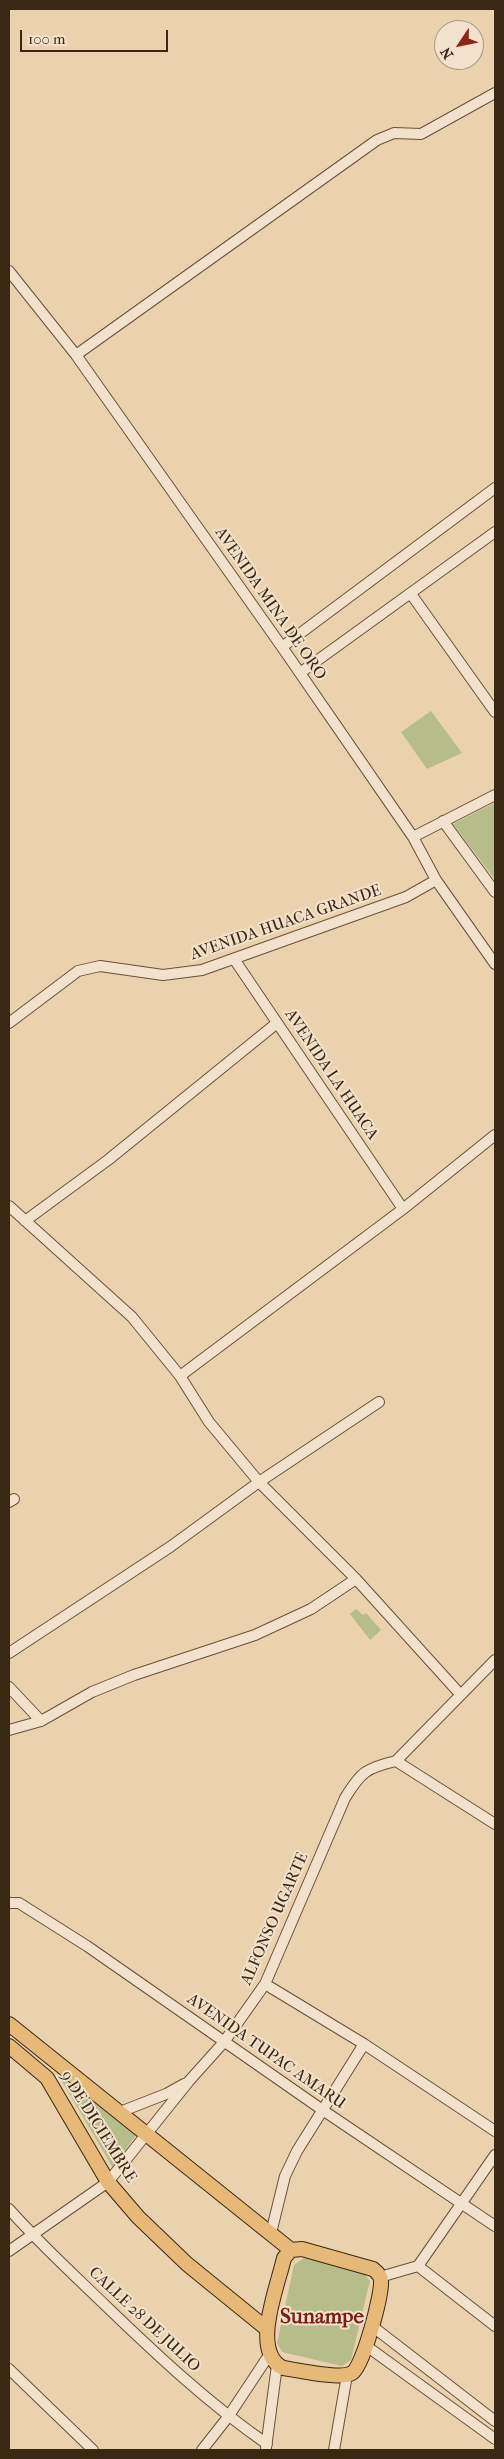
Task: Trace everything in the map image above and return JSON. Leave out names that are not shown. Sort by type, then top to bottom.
[{"type":"main road","points":[[9,2024],[291,2250]]},
{"type":"main road","name":"9 DE DICIEMBRE","points":[[9,2046],[47,2078],[108,2182],[138,2217],[186,2264],[267,2329]]},
{"type":"main road","points":[[302,2249],[373,2268],[380,2277],[380,2288],[372,2326],[356,2370],[348,2375],[283,2368],[273,2360],[266,2342],[267,2329],[284,2258],[291,2250],[302,2249]]},
{"type":"street","points":[[76,356],[377,140],[394,133],[421,134],[495,93]]},
{"type":"street","name":"AVENIDA MINA DE ORO","points":[[9,271],[76,356],[282,647],[413,837],[436,880],[495,964]]},
{"type":"street","points":[[282,647],[495,488]]},
{"type":"street","points":[[300,673],[495,532]]},
{"type":"street","points":[[411,594],[495,712]]},
{"type":"street","points":[[413,837],[495,795]]},
{"type":"street","points":[[444,821],[495,892]]},
{"type":"street","name":"AVENIDA HUACA GRANDE","points":[[9,1023],[78,971],[100,966],[163,975],[202,970],[406,897],[436,880]]},
{"type":"street","name":"AVENIDA LA HUACA","points":[[234,958],[403,1209]]},
{"type":"street","points":[[25,1221],[115,1154],[277,1023]]},
{"type":"street","points":[[180,1376],[403,1209],[495,1135]]},
{"type":"street","points":[[9,1206],[132,1318],[180,1376],[209,1422],[259,1482],[356,1579],[460,1694]]},
{"type":"street","points":[[9,1653],[170,1547],[259,1482],[378,1402]]},
{"type":"street","points":[[9,1730],[41,1721],[92,1692],[134,1675],[255,1635],[303,1613],[356,1579]]},
{"type":"street","name":"ALFONSO UGARTE","points":[[9,2251],[108,2182],[189,2080],[224,2042],[265,1984],[345,1798],[358,1777],[376,1766],[396,1761],[495,1660]]},
{"type":"street","points":[[9,1687],[41,1721]]},
{"type":"street","points":[[396,1761],[495,1824]]},
{"type":"street","name":"AVENIDA TUPAC AMARU","points":[[14,1903],[87,1946],[224,2042],[495,2226]]},
{"type":"street","points":[[265,1984],[364,2044],[495,2131]]},
{"type":"street","points":[[270,2233],[285,2176],[297,2150],[364,2044]]},
{"type":"street","points":[[120,2112],[166,2094],[189,2080]]},
{"type":"street","points":[[380,2277],[418,2266],[495,2155]]},
{"type":"street","name":"CALLE 28 DE JULIO","points":[[9,2209],[31,2235],[174,2370],[266,2447]]},
{"type":"street","points":[[418,2266],[495,2326]]},
{"type":"street","points":[[372,2326],[495,2421]]},
{"type":"street","points":[[365,2345],[495,2439]]},
{"type":"street","points":[[202,2450],[273,2360]]},
{"type":"street","points":[[266,2447],[273,2360]]},
{"type":"street","points":[[9,2369],[93,2450]]},
{"type":"street","points":[[334,2450],[348,2375]]},
{"type":"green space","points":[[431,711],[462,753],[427,769],[401,732]]},
{"type":"green space","points":[[494,803],[495,876],[493,877],[453,824]]},
{"type":"green space","points":[[356,1609],[363,1615],[366,1613],[381,1630],[370,1640],[350,1614]]},
{"type":"green space","points":[[57,2073],[136,2135],[113,2168]]},
{"type":"green space","points":[[304,2258],[363,2272],[370,2281],[351,2360],[342,2366],[282,2352],[277,2343],[294,2265]]},
{"type":"district","name":"Sunampe","points":[[322,2318]]}]
